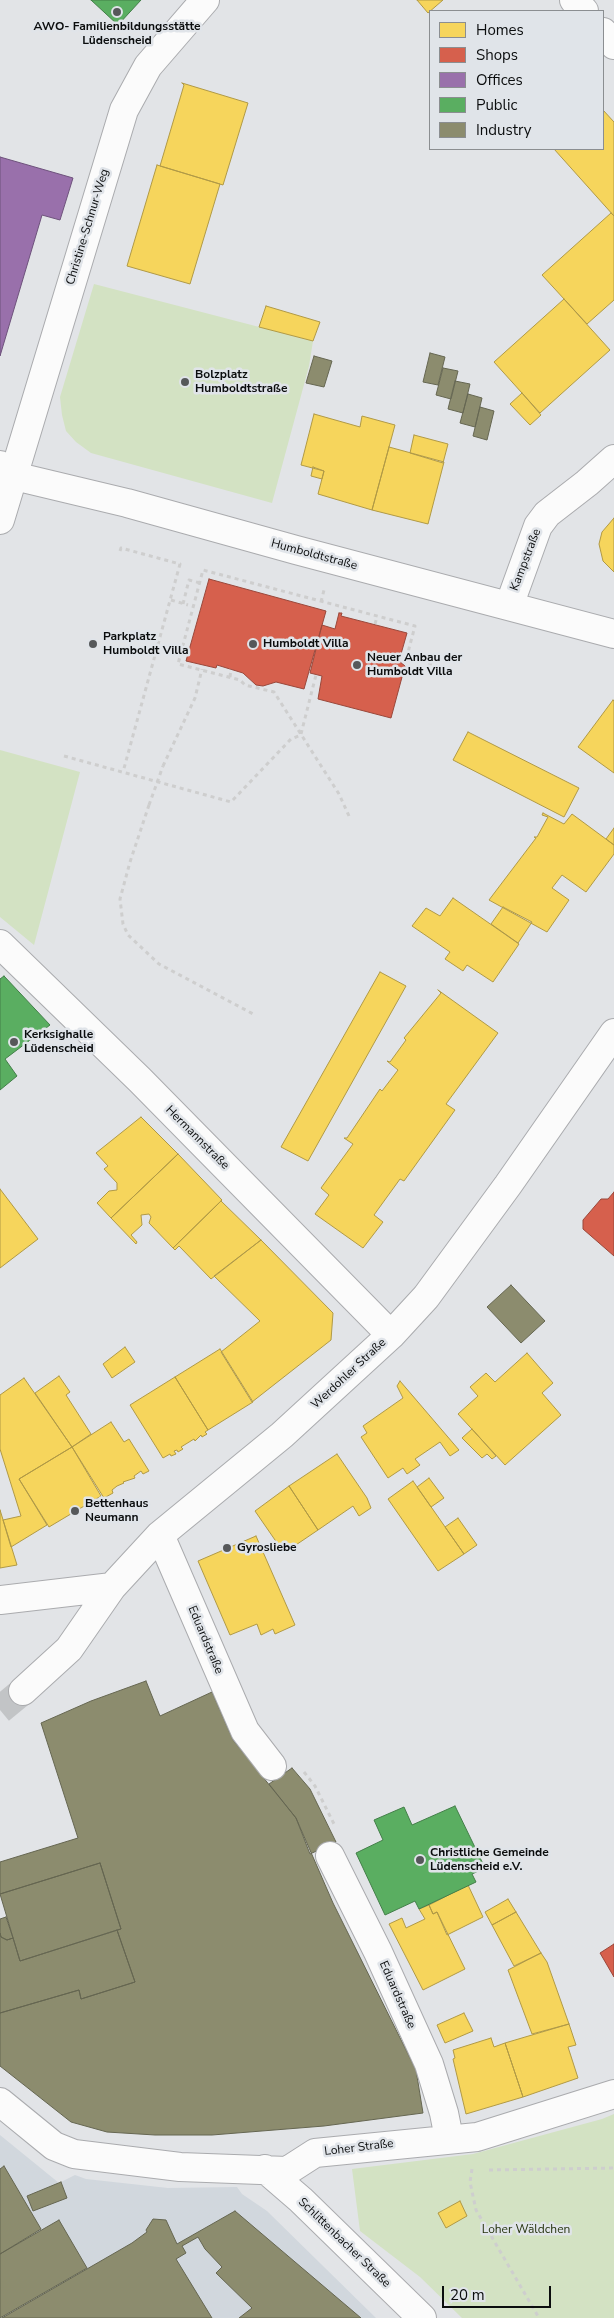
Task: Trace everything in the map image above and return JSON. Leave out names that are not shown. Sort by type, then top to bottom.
[{"type":"street","name":"Christine-Schnur-Weg","points":[[0,520],[5,475],[124,110],[148,66],[205,0]]},
{"type":"street","points":[[574,0],[583,10]]},
{"type":"street","points":[[604,33],[614,45]]},
{"type":"street","name":"Kampstraße","points":[[509,606],[538,526],[547,514],[587,484],[614,459]]},
{"type":"street","name":"Humboldtstraße","points":[[5,475],[127,503],[614,634]]},
{"type":"street","name":"Hermannstraße","points":[[0,944],[140,1080],[391,1335]]},
{"type":"street","name":"Werdohler Straße","points":[[23,1690],[70,1649],[112,1586],[160,1535],[282,1434],[391,1335],[426,1297],[508,1185],[614,1034]]},
{"type":"street","name":"Eduardstraße","points":[[160,1535],[245,1731],[285,1766]]},
{"type":"street","points":[[0,1600],[112,1586]]},
{"type":"street","name":"Eduardstraße","points":[[334,1844],[378,1952],[428,2064],[444,2114],[449,2138]]},
{"type":"street","name":"Loher Straße","points":[[0,2102],[54,2146],[74,2154],[180,2168],[286,2170],[315,2153],[449,2138],[476,2137],[614,2094]]},
{"type":"street","name":"Schlittenbacher Straße","points":[[265,2169],[301,2200],[422,2318]]},
{"type":"path","points":[[120,552],[121,548],[180,564],[123,772]]},
{"type":"path","points":[[349,816],[339,794],[274,692],[245,685],[240,680],[230,676],[178,664],[203,570],[415,626],[407,656],[437,666]]},
{"type":"path","points":[[183,604],[189,580],[200,583]]},
{"type":"path","points":[[267,594],[269,588]]},
{"type":"path","points":[[171,600],[188,605]]},
{"type":"path","points":[[375,624],[377,617]]},
{"type":"path","points":[[202,669],[195,698],[163,766],[130,862],[120,899],[123,924],[128,935],[159,964],[254,1015]]},
{"type":"path","points":[[230,676],[232,669]]},
{"type":"path","points":[[301,735],[316,675]]},
{"type":"path","points":[[64,756],[231,802],[291,739],[301,735]]},
{"type":"path","points":[[285,1766],[315,1786],[334,1844]]},
{"type":"path","points":[[472,2163],[470,2182],[476,2210],[539,2318]]},
{"type":"path","points":[[482,2164],[487,2170],[614,2168]]},
{"type":"shaded area","points":[[0,2135],[59,2183],[75,2175],[86,2179],[168,2188],[237,2187],[242,2194],[267,2211],[376,2318],[0,2318]]},
{"type":"green space","name":"Bolzplatz Humboldtstraße","points":[[94,284],[313,341],[309,366],[272,503],[91,453],[76,442],[66,431],[60,397]]},
{"type":"green space","points":[[0,750],[80,772],[34,945],[0,917]]},
{"type":"green space","name":"Loher Wäldchen","points":[[614,2114],[614,2318],[462,2318],[420,2277],[360,2231],[352,2169],[473,2154],[602,2119]]},
{"type":"building: Homes","points":[[417,0],[443,0],[429,10],[428,13]]},
{"type":"building: Homes","points":[[182,83],[248,103],[223,185],[160,166],[184,85]]},
{"type":"building: Homes","points":[[604,111],[614,122],[614,216],[555,150],[604,150]]},
{"type":"building: Homes","points":[[157,165],[220,184],[190,284],[127,266]]},
{"type":"building: Homes","points":[[611,213],[614,216],[614,300],[587,324],[542,275]]},
{"type":"building: Homes","points":[[564,299],[610,350],[540,413],[494,362]]},
{"type":"building: Homes","points":[[266,306],[320,322],[313,341],[259,327]]},
{"type":"building: Homes","points":[[522,393],[541,415],[530,425],[510,404]]},
{"type":"building: Homes","points":[[314,414],[360,427],[362,416],[395,425],[372,510],[318,494],[324,471],[301,465]]},
{"type":"building: Homes","points":[[414,435],[448,444],[443,463],[410,453]]},
{"type":"building: Homes","points":[[389,447],[444,462],[428,524],[372,510]]},
{"type":"building: Homes","points":[[313,467],[324,471],[322,479],[311,476]]},
{"type":"building: Homes","points":[[614,518],[614,572],[603,561],[599,544],[602,532]]},
{"type":"building: Homes","points":[[614,701],[614,773],[578,747]]},
{"type":"building: Homes","points":[[468,732],[579,788],[564,817],[453,760]]},
{"type":"building: Homes","points":[[543,813],[564,824],[572,814],[614,845],[614,854],[586,892],[562,875],[552,888],[569,900],[547,932],[489,900],[536,838],[534,837],[537,837],[548,817],[542,815]]},
{"type":"building: Homes","points":[[614,828],[614,845],[606,839]]},
{"type":"building: Homes","points":[[453,898],[519,944],[493,982],[467,965],[463,971],[445,959],[450,952],[412,926],[426,908],[440,916]]},
{"type":"building: Homes","points":[[503,907],[532,922],[518,943],[491,924]]},
{"type":"building: Homes","points":[[380,972],[406,986],[308,1161],[281,1147]]},
{"type":"building: Homes","points":[[438,990],[498,1033],[446,1104],[455,1110],[404,1181],[400,1179],[374,1215],[383,1222],[363,1248],[315,1214],[329,1195],[321,1188],[353,1144],[344,1138],[347,1138],[380,1089],[382,1091],[398,1070],[387,1061],[390,1062],[406,1040],[404,1038],[441,993]]},
{"type":"building: Homes","points":[[141,1117],[178,1154],[111,1218],[97,1203],[109,1191],[117,1190],[117,1183],[104,1169],[108,1166],[96,1153]]},
{"type":"building: Homes","points":[[178,1154],[222,1200],[173,1248],[149,1223],[151,1217],[149,1214],[141,1215],[142,1225],[131,1235],[137,1242],[136,1244],[111,1218]]},
{"type":"building: Homes","points":[[0,1189],[38,1239],[0,1268]]},
{"type":"building: Homes","points":[[221,1201],[261,1240],[211,1279],[179,1246],[175,1250],[173,1248]]},
{"type":"building: Homes","points":[[261,1240],[333,1313],[331,1340],[252,1402],[221,1352],[260,1321],[214,1276]]},
{"type":"building: Homes","points":[[125,1347],[135,1362],[112,1378],[103,1364]]},
{"type":"building: Homes","points":[[220,1349],[253,1402],[208,1430],[175,1377]]},
{"type":"building: Homes","points":[[527,1353],[553,1383],[542,1393],[561,1415],[505,1465],[458,1414],[478,1396],[470,1387],[486,1373],[495,1382]]},
{"type":"building: Homes","points":[[59,1376],[70,1392],[66,1395],[91,1434],[72,1447],[35,1393]]},
{"type":"building: Homes","points":[[175,1377],[208,1430],[205,1432],[207,1434],[202,1437],[201,1435],[195,1441],[194,1439],[181,1447],[183,1449],[178,1452],[177,1450],[174,1451],[176,1454],[171,1456],[170,1454],[163,1458],[130,1405]]},
{"type":"building: Homes","points":[[24,1378],[72,1447],[19,1479],[47,1525],[11,1547],[3,1520],[21,1516],[0,1449],[0,1395]]},
{"type":"building: Homes","points":[[400,1381],[459,1450],[450,1456],[440,1442],[415,1459],[420,1465],[407,1474],[403,1468],[388,1478],[361,1437],[367,1433],[363,1426],[403,1398],[397,1386]]},
{"type":"building: Homes","points":[[111,1422],[124,1442],[129,1439],[149,1471],[143,1474],[141,1471],[134,1476],[135,1478],[123,1482],[112,1490],[113,1493],[104,1498],[72,1447]]},
{"type":"building: Homes","points":[[472,1429],[496,1456],[492,1459],[487,1454],[482,1458],[462,1438]]},
{"type":"building: Homes","points":[[72,1447],[101,1496],[49,1527],[19,1479]]},
{"type":"building: Homes","points":[[337,1454],[367,1498],[371,1508],[359,1516],[353,1506],[318,1530],[289,1486]]},
{"type":"building: Homes","points":[[429,1478],[444,1498],[431,1507],[417,1487]]},
{"type":"building: Homes","points":[[413,1481],[464,1554],[438,1571],[388,1499]]},
{"type":"building: Homes","points":[[289,1486],[318,1530],[284,1553],[255,1511]]},
{"type":"building: Homes","points":[[0,1510],[17,1565],[0,1568]]},
{"type":"building: Homes","points":[[458,1518],[477,1545],[464,1554],[445,1527]]},
{"type":"building: Homes","points":[[256,1536],[295,1625],[275,1634],[273,1629],[261,1635],[257,1624],[230,1635],[198,1561]]},
{"type":"building: Homes","points":[[468,1885],[483,1917],[447,1935],[437,1912],[433,1914],[429,1905]]},
{"type":"building: Homes","points":[[508,1899],[516,1912],[492,1925],[485,1912]]},
{"type":"building: Homes","points":[[429,1905],[433,1914],[437,1912],[465,1969],[423,1990],[389,1924],[402,1918],[406,1928],[425,1919],[419,1909]]},
{"type":"building: Homes","points":[[516,1912],[541,1953],[514,1966],[492,1925]]},
{"type":"building: Homes","points":[[541,1953],[547,1962],[569,2024],[532,2034],[508,1970]]},
{"type":"building: Homes","points":[[464,2013],[473,2031],[445,2043],[437,2025]]},
{"type":"building: Homes","points":[[569,2024],[576,2045],[568,2047],[578,2078],[523,2097],[505,2043]]},
{"type":"building: Homes","points":[[491,2038],[494,2047],[505,2043],[523,2097],[466,2114],[453,2059],[455,2058],[453,2050]]},
{"type":"building: Homes","points":[[460,2201],[467,2216],[446,2228],[438,2213]]},
{"type":"building: Shops","name":"Humboldt Villa","points":[[209,579],[326,611],[304,689],[276,682],[263,686],[256,685],[243,673],[217,665],[216,668],[186,661]]},
{"type":"building: Shops","name":"Neuer Anbau der Humboldt Villa","points":[[339,613],[342,613],[341,616],[407,633],[399,661],[405,666],[391,718],[318,699],[322,676],[310,673],[322,625],[335,629]]},
{"type":"building: Shops","points":[[614,1192],[614,1256],[583,1229],[583,1220],[601,1199],[608,1199]]},
{"type":"building: Shops","points":[[614,1944],[614,1977],[600,1953]]},
{"type":"building: Offices","points":[[0,157],[73,178],[60,220],[42,215],[0,356]]},
{"type":"building: Public","name":"AWO- Familienbildungsstätte Lüdenscheid","points":[[91,0],[141,0],[118,25]]},
{"type":"building: Public","name":"Kerksighalle Lüdenscheid","points":[[4,976],[50,1025],[5,1059],[17,1076],[0,1090],[0,979]]},
{"type":"building: Public","name":"Christliche Gemeinde Lüdenscheid e.V.","points":[[455,1806],[485,1868],[472,1874],[476,1882],[419,1909],[415,1901],[385,1915],[356,1853],[383,1840],[374,1820],[404,1807],[412,1825]]},
{"type":"building: Industry","points":[[430,353],[445,357],[438,385],[423,382]]},
{"type":"building: Industry","points":[[314,356],[332,361],[324,387],[306,383]]},
{"type":"building: Industry","points":[[443,368],[458,371],[451,399],[436,395]]},
{"type":"building: Industry","points":[[455,381],[470,384],[463,413],[448,409]]},
{"type":"building: Industry","points":[[468,394],[482,398],[475,427],[460,423]]},
{"type":"building: Industry","points":[[480,407],[494,411],[487,440],[473,436]]},
{"type":"building: Industry","points":[[511,1285],[545,1321],[521,1343],[487,1307]]},
{"type":"building: Industry","points":[[146,1681],[160,1716],[212,1692],[233,1740],[296,1818],[333,1903],[416,2070],[423,2113],[324,2126],[212,2135],[155,2135],[107,2132],[71,2122],[0,2066],[0,2013],[79,1990],[81,1999],[135,1982],[117,1930],[121,1929],[100,1863],[0,1894],[0,1862],[78,1838],[41,1723],[91,1701]]},
{"type":"building: Industry","points":[[292,1768],[310,1789],[336,1842],[310,1854],[296,1818],[269,1784]]},
{"type":"building: Industry","points":[[100,1863],[121,1929],[20,1961],[0,1894]]},
{"type":"building: Industry","points":[[6,1917],[13,1938],[7,1940],[1,1937],[0,1933],[0,1919]]},
{"type":"building: Industry","points":[[117,1930],[135,1982],[81,1999],[79,1990],[0,2013],[0,1933],[1,1937],[7,1940],[13,1938],[20,1961]]},
{"type":"building: Industry","points":[[4,2166],[41,2229],[0,2254],[0,2169]]},
{"type":"building: Industry","points":[[61,2182],[67,2198],[33,2211],[27,2196]]},
{"type":"building: Industry","points":[[235,2211],[361,2318],[239,2318],[252,2308],[216,2273],[222,2267],[205,2249],[198,2237],[182,2246],[186,2253],[176,2259],[212,2318],[2,2318],[132,2243],[147,2232],[146,2230],[153,2219],[166,2220],[177,2244]]},
{"type":"building: Industry","points":[[59,2220],[87,2268],[0,2318],[0,2254]]},
{"type":"tunnel","points":[[0,1710],[23,1691]]},
{"type":"place","name":"AWO- Familienbildungsstätte Lüdenscheid","points":[[117,12]]},
{"type":"place","name":"Bolzplatz Humboldtstraße","points":[[185,382]]},
{"type":"place","name":"Parkplatz Humboldt Villa","points":[[93,644]]},
{"type":"place","name":"Humboldt Villa","points":[[253,644]]},
{"type":"place","name":"Neuer Anbau der Humboldt Villa","points":[[357,665]]},
{"type":"place","name":"Kerksighalle Lüdenscheid","points":[[14,1042]]},
{"type":"place","name":"Bettenhaus Neumann","points":[[75,1511]]},
{"type":"place","name":"Gyrosliebe","points":[[227,1548]]},
{"type":"place","name":"Christliche Gemeinde Lüdenscheid e.V.","points":[[420,1860]]}]
